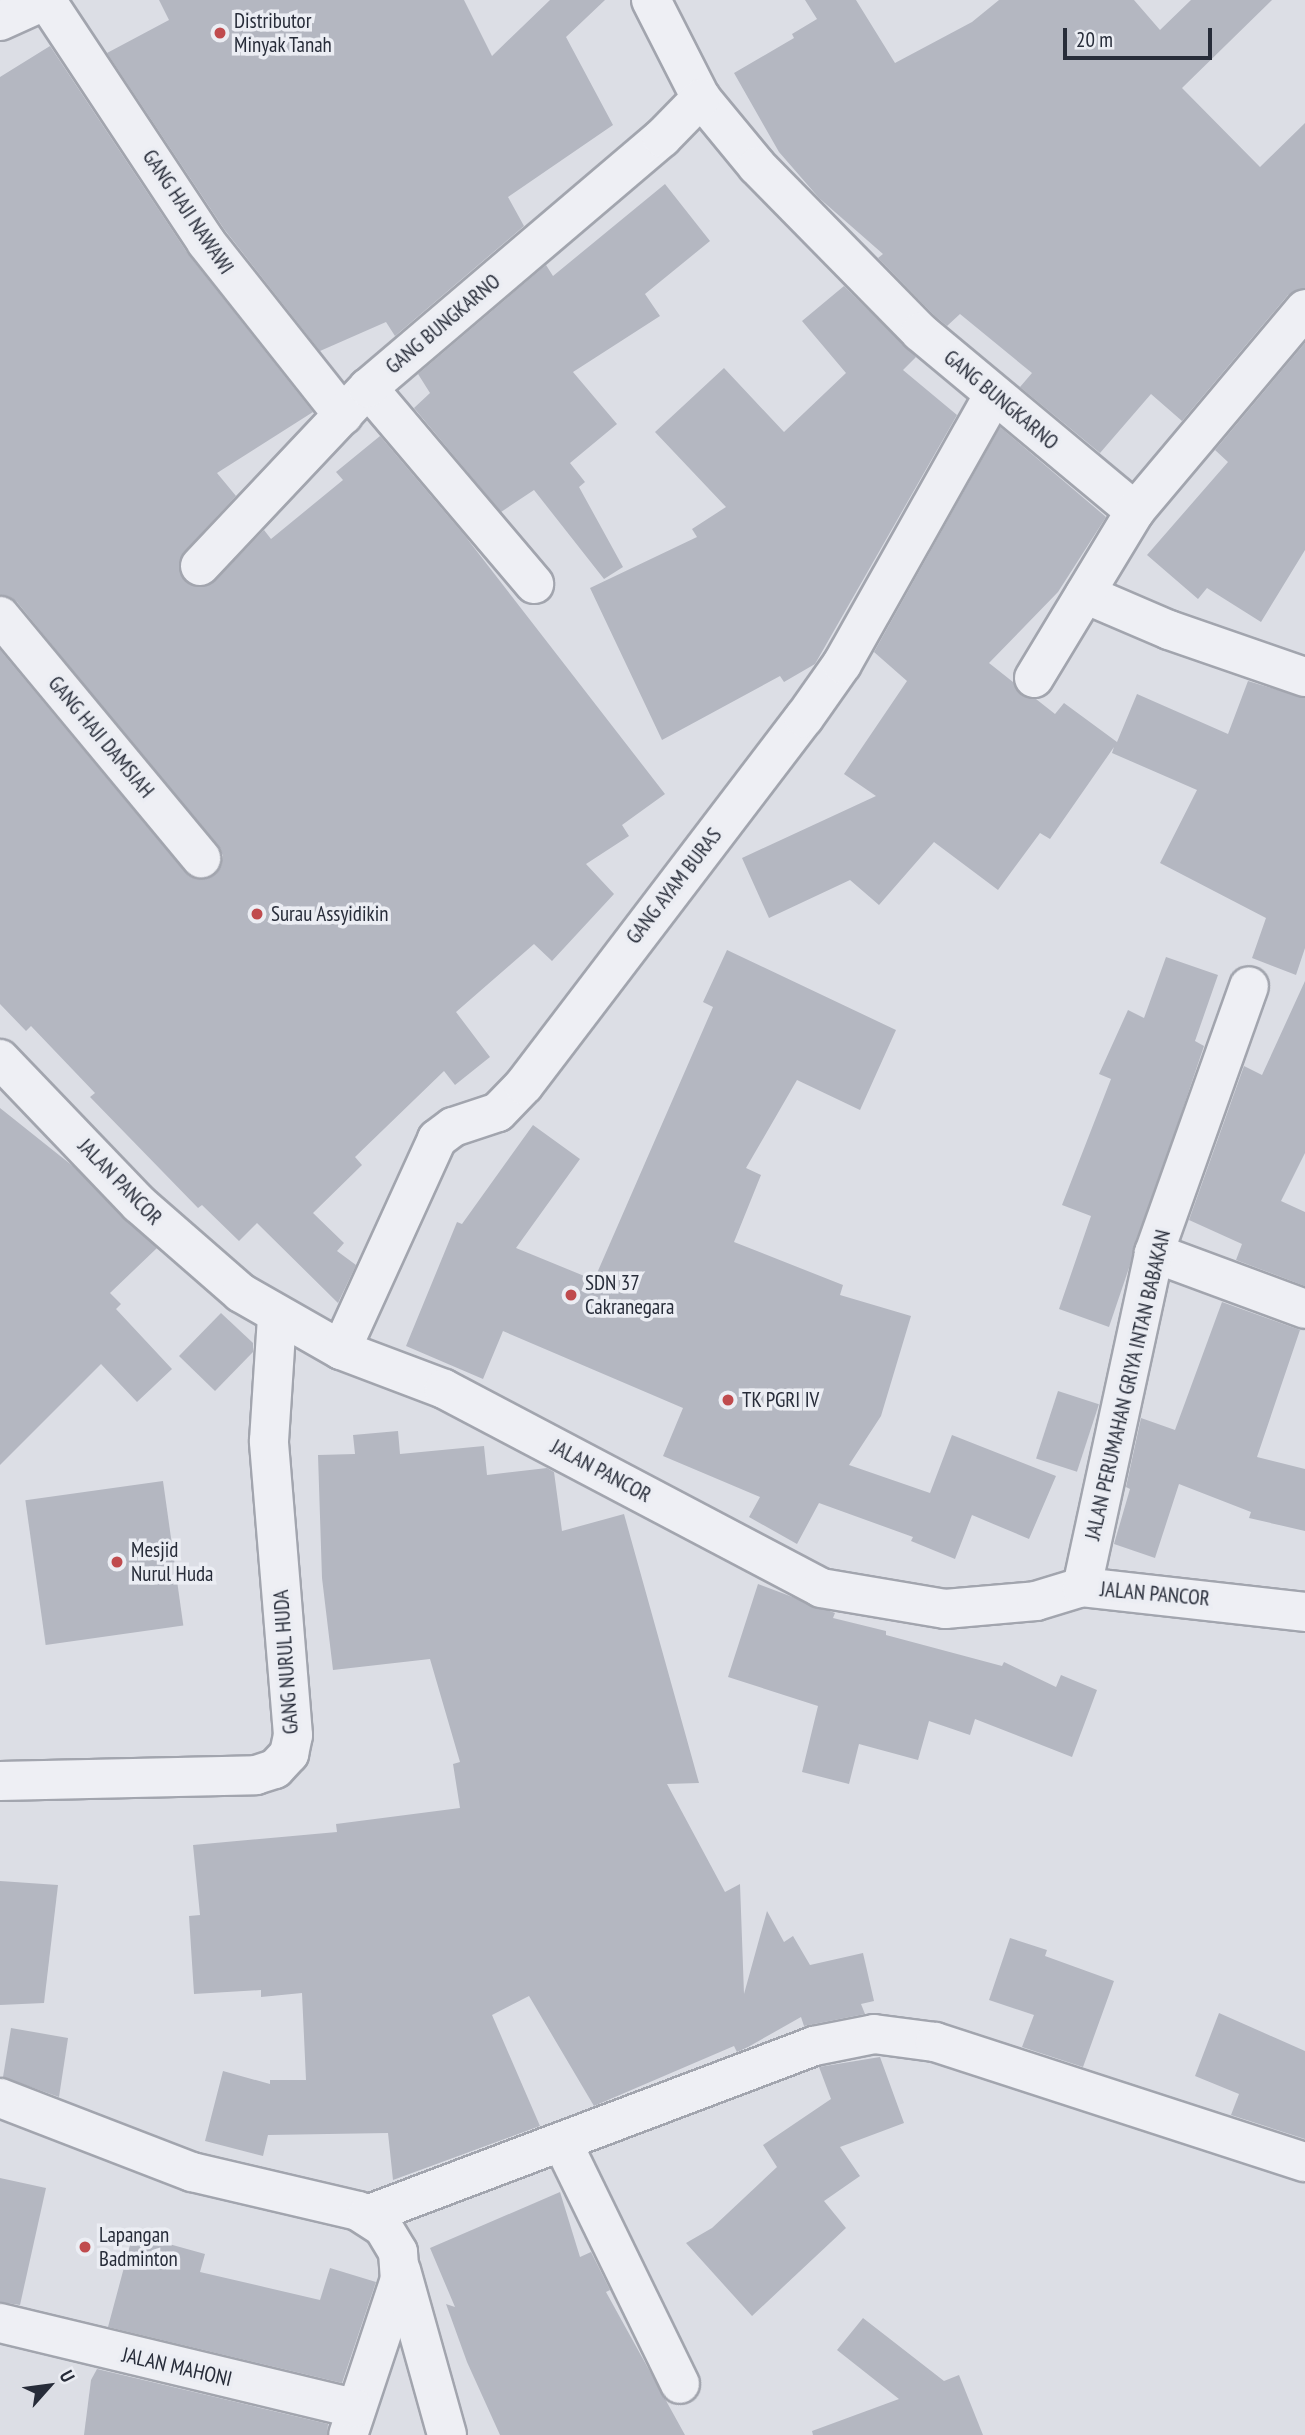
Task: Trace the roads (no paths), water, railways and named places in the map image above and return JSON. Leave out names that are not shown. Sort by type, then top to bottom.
[{"type":"street","points":[[0,22],[46,0]]},
{"type":"street","name":"GANG HAJI NAWAWI","points":[[46,0],[206,242],[355,401],[534,584]]},
{"type":"street","name":"GANG BUNGKARNO","points":[[651,0],[701,98],[757,166],[837,250],[993,396],[1135,511]]},
{"type":"street","name":"GANG BUNGKARNO","points":[[200,566],[355,401],[662,138],[701,98]]},
{"type":"street","points":[[1034,678],[1135,511],[1305,309]]},
{"type":"street","name":"GANG AYAM BURAS","points":[[341,1350],[437,1139],[453,1126],[498,1112],[524,1085],[804,718],[842,664],[993,396]]},
{"type":"street","points":[[1085,594],[1169,630],[1305,677]]},
{"type":"street","name":"GANG HAJI DAMSIAH","points":[[0,616],[201,858]]},
{"type":"street","name":"JALAN PERUMAHAN GRIYA INTAN BABAKAN","points":[[1082,1587],[1154,1253],[1248,986]]},
{"type":"street","name":"JALAN PANCOR","points":[[1,1063],[186,1248],[277,1316],[341,1350],[444,1388],[821,1588],[945,1609],[1025,1602],[1082,1587],[1305,1612]]},
{"type":"street","points":[[1154,1253],[1305,1309]]},
{"type":"street","name":"GANG NURUL HUDA","points":[[0,1781],[256,1775],[275,1769],[289,1754],[293,1734],[269,1441],[277,1316]]},
{"type":"street","points":[[367,2215],[814,2046],[874,2034],[935,2042],[1305,2162]]},
{"type":"street","points":[[0,2098],[192,2172],[367,2215],[389,2234],[447,2435]]},
{"type":"street","points":[[562,2142],[680,2385]]},
{"type":"street","points":[[351,2421],[399,2288],[401,2270]]},
{"type":"street","name":"JALAN MAHONI","points":[[0,2323],[351,2421]]},
{"type":"place","name":"Distributor Minyak Tanah","points":[[220,33]]},
{"type":"place","name":"Surau Assyidikin","points":[[257,914]]},
{"type":"place","name":"SDN 37 Cakranegara","points":[[571,1295]]},
{"type":"place","name":"TK PGRI IV","points":[[728,1400]]},
{"type":"place","name":"Mesjid Nurul Huda","points":[[117,1562]]},
{"type":"place","name":"Lapangan Badminton","points":[[85,2247]]}]
